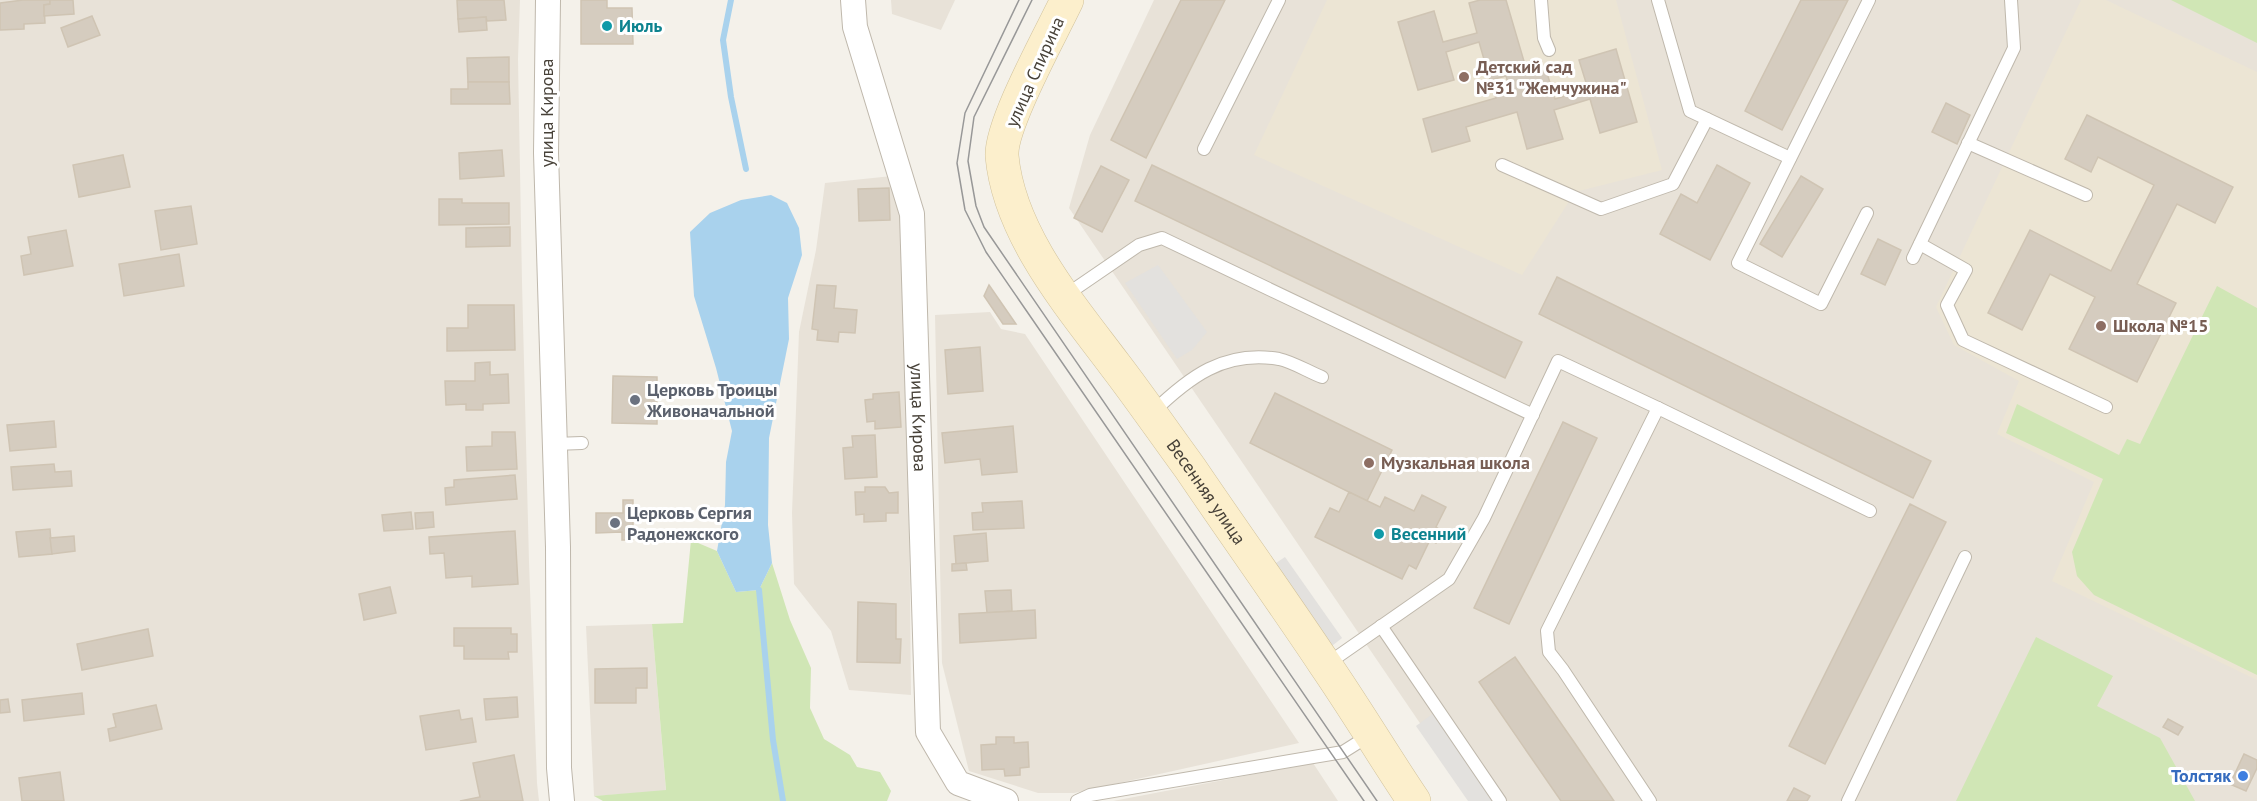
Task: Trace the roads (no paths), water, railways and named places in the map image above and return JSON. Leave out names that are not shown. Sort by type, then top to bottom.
[{"type":"main road","name":"улица Спирина","points":[[1006,180],[1002,153],[1008,126],[1067,0]]},
{"type":"main road","name":"Весенняя улица","points":[[1006,180],[1025,236],[1326,665],[1414,801]]},
{"type":"street","name":"улица Кирова","points":[[548,0],[546,153],[562,801]]},
{"type":"street","name":"улица Кирова","points":[[853,0],[855,27],[912,214],[928,732],[958,783],[1006,801]]},
{"type":"lane","points":[[1204,149],[1279,0]]},
{"type":"lane","points":[[1541,0],[1544,38],[1549,50]]},
{"type":"lane","points":[[1658,0],[1690,111],[1790,159]]},
{"type":"lane","points":[[1867,213],[1821,304],[1738,263],[1869,0]]},
{"type":"lane","points":[[1913,258],[2014,48],[2011,0]]},
{"type":"lane","points":[[1502,165],[1601,209],[1673,184],[1707,119]]},
{"type":"lane","points":[[1968,143],[2086,195]]},
{"type":"lane","points":[[1065,296],[1138,245],[1162,238],[1533,415]]},
{"type":"lane","points":[[1920,244],[1966,270],[1947,304],[1963,340],[2106,407]]},
{"type":"lane","points":[[1151,414],[1187,382],[1213,366],[1241,357],[1281,359],[1322,377]]},
{"type":"lane","points":[[1326,665],[1449,579],[1484,519],[1558,361],[1870,511]]},
{"type":"lane","points":[[1650,801],[1549,652],[1547,631],[1658,408]]},
{"type":"lane","points":[[554,444],[582,443]]},
{"type":"lane","points":[[1848,801],[1965,557]]},
{"type":"lane","points":[[1381,626],[1500,801]]},
{"type":"lane","points":[[1077,801],[1090,795],[1343,752],[1370,735]]},
{"type":"water","points":[[771,195],[787,203],[799,228],[802,255],[788,298],[789,339],[769,438],[768,525],[772,563],[759,590],[736,592],[717,551],[725,505],[726,462],[732,431],[694,296],[690,232],[710,213],[741,200]]},
{"type":"waterway","points":[[731,0],[723,40],[731,97],[746,169]]},
{"type":"waterway","points":[[759,590],[773,740],[783,801]]},
{"type":"tram line","points":[[1019,0],[965,113],[957,163],[965,210],[986,252],[1364,801]]},
{"type":"tram line","points":[[1032,0],[974,117],[968,161],[976,206],[984,227],[1377,801]]},
{"type":"place","name":"Июль","points":[[607,26]]},
{"type":"place","name":"Детский сад №31 \"Жемчужина\"","points":[[1464,77]]},
{"type":"place","name":"Школа №15","points":[[2101,326]]},
{"type":"place","name":"Церковь Троицы Живоначальной","points":[[635,400]]},
{"type":"place","name":"Музкальная школа","points":[[1369,463]]},
{"type":"place","name":"Церковь Сергия Радонежского","points":[[615,523]]},
{"type":"place","name":"Весенний","points":[[1379,534]]},
{"type":"place","name":"Толстяк","points":[[2243,776]]}]
